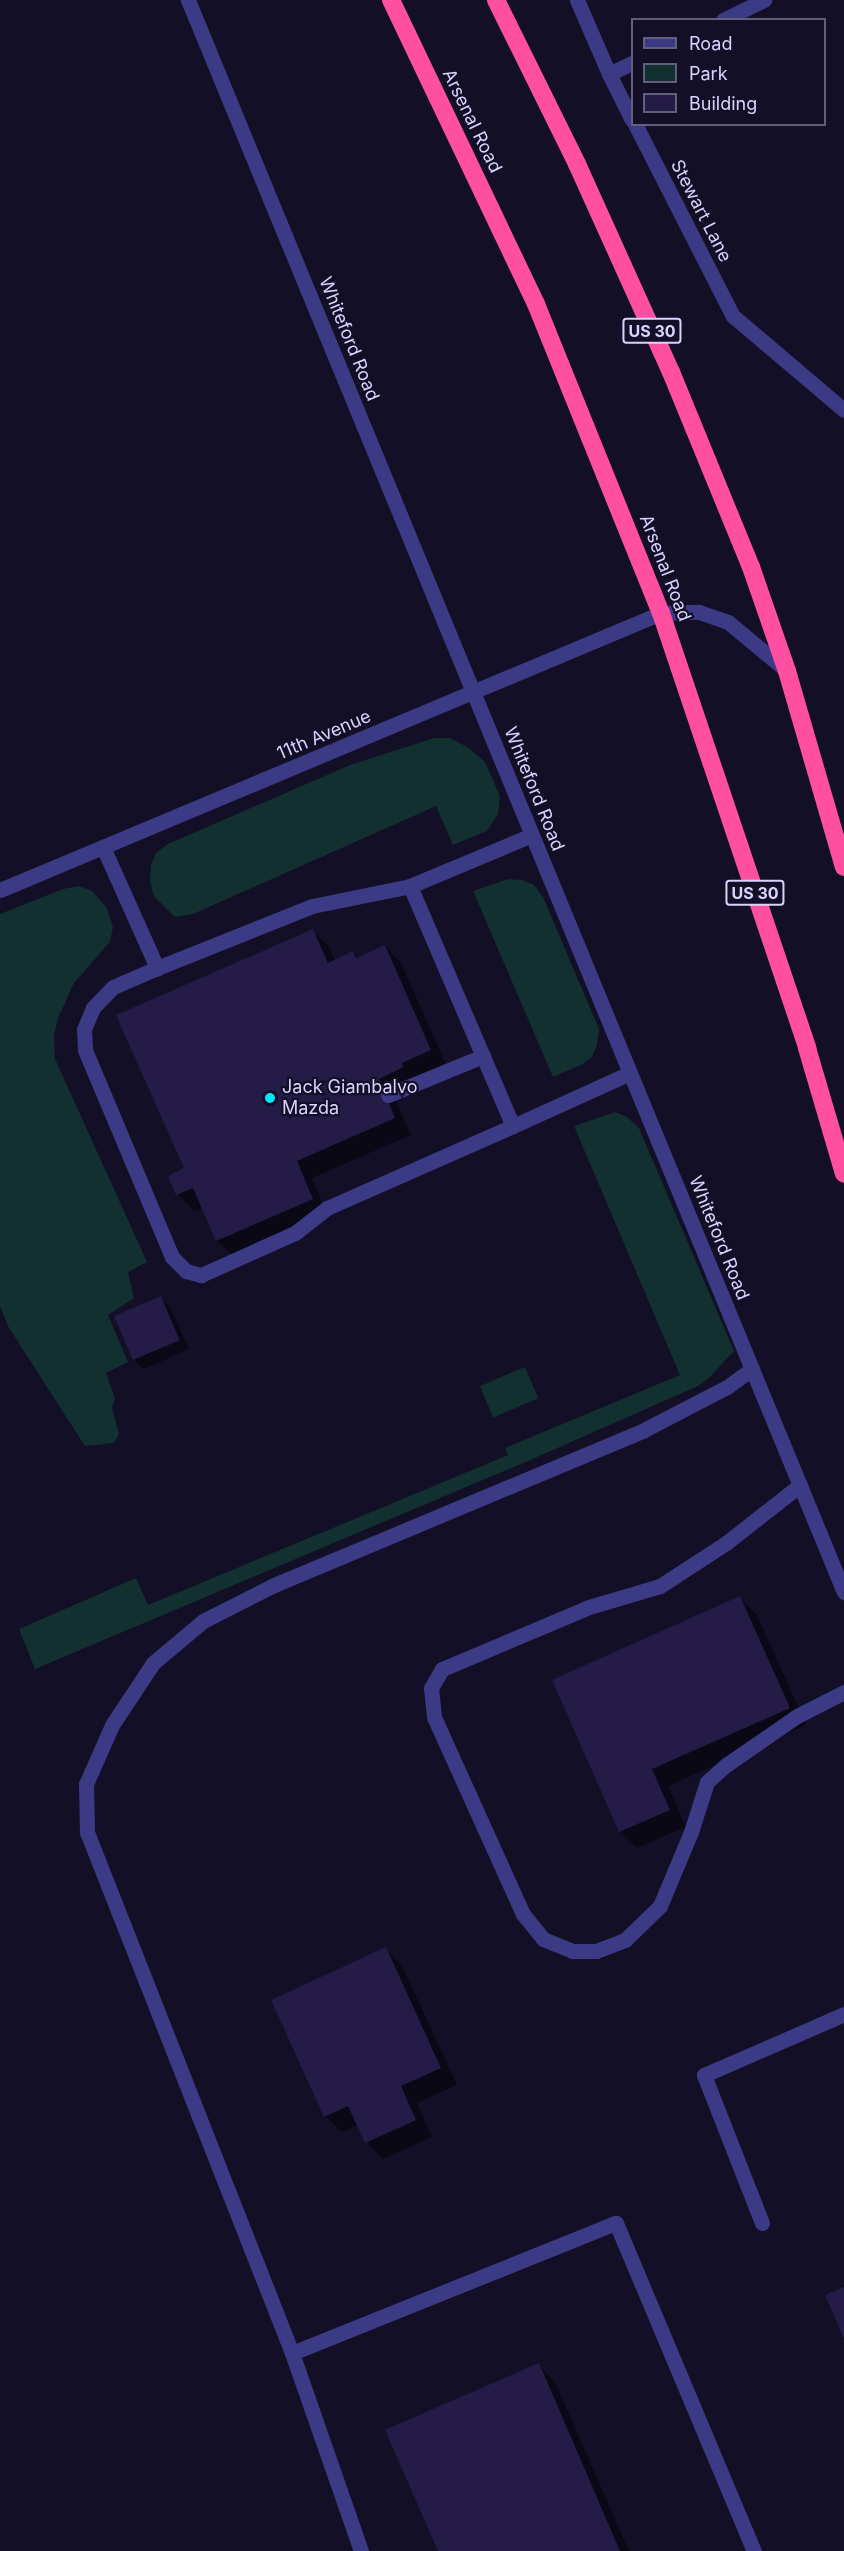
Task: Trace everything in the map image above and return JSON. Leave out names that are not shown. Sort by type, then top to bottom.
[{"type":"highway","name":"Arsenal Road","points":[[391,0],[536,304],[661,613],[807,1048],[844,1174]]},
{"type":"highway","name":"US 30","points":[[496,0],[577,165],[671,372],[751,567],[787,671],[844,867]]},
{"type":"street","name":"Whiteford Road","points":[[188,0],[844,1592]]},
{"type":"street","points":[[578,0],[609,74],[631,116]]},
{"type":"street","points":[[727,18],[764,0]]},
{"type":"street","points":[[609,74],[631,64]]},
{"type":"street","name":"Stewart Lane","points":[[636,126],[733,316],[844,410]]},
{"type":"street","points":[[661,613],[699,612],[728,622],[787,671]]},
{"type":"street","name":"11th Avenue","points":[[0,890],[661,613]]},
{"type":"street","points":[[532,835],[410,886],[312,906],[113,987],[93,1008],[84,1029],[85,1050],[172,1257],[186,1271],[201,1275],[295,1233],[327,1208],[630,1073]]},
{"type":"street","points":[[104,847],[157,968]]},
{"type":"street","points":[[410,886],[513,1126]]},
{"type":"street","points":[[388,1095],[483,1056]]},
{"type":"street","points":[[361,2551],[292,2353],[87,1832],[86,1784],[112,1725],[153,1663],[203,1621],[274,1585],[644,1430],[727,1387],[752,1369]]},
{"type":"street","points":[[800,1485],[726,1543],[660,1586],[589,1607],[442,1669],[431,1688],[434,1717],[523,1914],[543,1939],[572,1951],[597,1951],[625,1940],[660,1906],[691,1832],[707,1782],[726,1765],[797,1716],[844,1692]]},
{"type":"street","points":[[762,2223],[704,2075],[844,2014]]},
{"type":"street","points":[[292,2353],[616,2223],[754,2551]]},
{"type":"green space","points":[[434,738],[450,738],[469,748],[485,762],[500,796],[498,814],[487,831],[453,845],[436,806],[193,914],[175,917],[154,896],[150,882],[151,865],[156,853],[168,844],[350,765]]},
{"type":"green space","points":[[508,879],[522,880],[534,885],[543,897],[599,1029],[597,1045],[592,1057],[581,1065],[553,1077],[473,891]]},
{"type":"green space","points":[[79,886],[92,891],[107,908],[113,927],[110,942],[74,983],[58,1018],[54,1036],[55,1059],[147,1262],[128,1272],[134,1298],[108,1315],[128,1362],[106,1373],[115,1399],[112,1408],[119,1434],[114,1443],[85,1446],[9,1328],[0,1306],[0,914],[63,889]]},
{"type":"green space","points":[[615,1112],[627,1117],[639,1128],[734,1351],[709,1378],[698,1386],[528,1461],[35,1669],[19,1629],[136,1578],[148,1605],[508,1455],[505,1448],[680,1375],[574,1126]]},
{"type":"green space","points":[[525,1367],[538,1398],[493,1417],[480,1386]]},
{"type":"building","name":"Jack Giambalvo Mazda","points":[[313,929],[328,963],[353,951],[356,958],[385,945],[431,1050],[402,1063],[404,1067],[379,1079],[395,1118],[297,1161],[313,1199],[216,1241],[193,1188],[176,1195],[168,1176],[184,1168],[116,1015]]},
{"type":"building","points":[[161,1296],[180,1340],[133,1360],[114,1316]]},
{"type":"building","points":[[740,1596],[790,1708],[652,1769],[670,1810],[619,1832],[552,1680]]},
{"type":"building","points":[[386,1947],[441,2068],[401,2086],[416,2120],[365,2143],[348,2106],[324,2117],[271,2000]]},
{"type":"building","points":[[844,2287],[844,2339],[825,2295]]},
{"type":"building","points":[[539,2363],[620,2551],[438,2551],[385,2430]]},
{"type":"place","name":"Jack Giambalvo Mazda","points":[[270,1098]]}]
